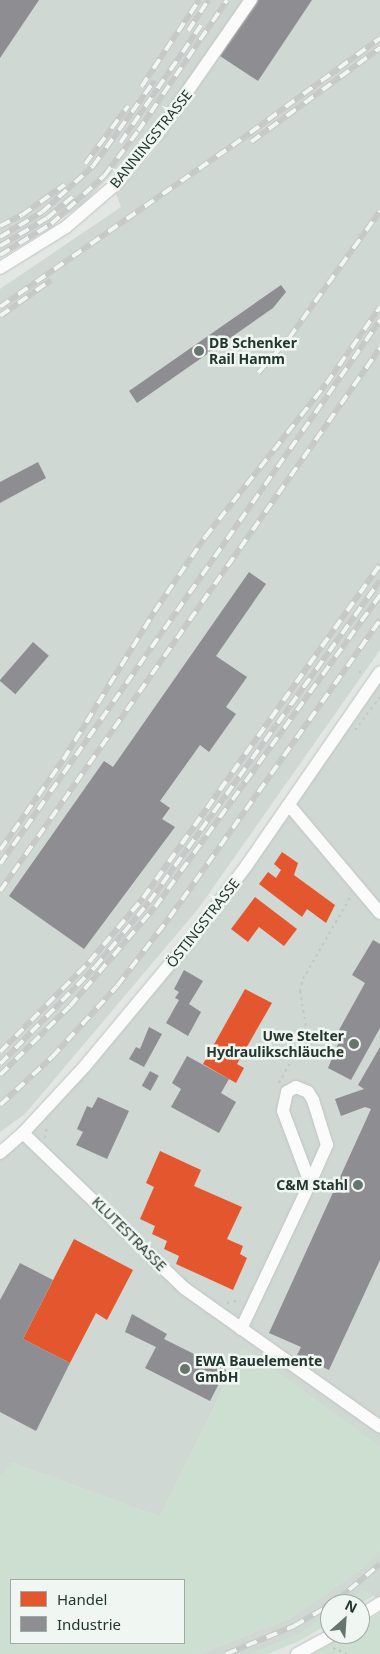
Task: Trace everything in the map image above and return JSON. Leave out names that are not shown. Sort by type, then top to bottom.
[{"type":"street","name":"BANNINGSTRASSE","points":[[0,268],[66,227],[116,184],[158,135],[251,0]]},
{"type":"street","name":"ÖSTINGSTRASSE","points":[[0,1153],[23,1133],[149,991],[219,903],[380,672]]},
{"type":"street","points":[[289,805],[380,913]]},
{"type":"street","points":[[241,1329],[310,1183],[327,1144],[327,1136],[313,1100],[308,1092],[296,1087],[287,1092],[283,1111],[310,1183]]},
{"type":"street","name":"KLUTESTRASSE","points":[[23,1133],[184,1288],[380,1427]]},
{"type":"street","points":[[297,1654],[320,1642]]},
{"type":"shaded area","points":[[0,0],[243,0],[187,83],[133,151],[82,205],[0,258]]},
{"type":"shaded area","points":[[257,0],[380,0],[380,650],[198,909],[25,1114],[0,1132],[0,289],[121,207],[116,194],[156,149]]},
{"type":"shaded area","points":[[380,676],[380,1447],[243,1348],[160,1517],[13,1463],[0,1477],[0,1153],[161,979]]},
{"type":"shaded area","points":[[380,1551],[380,1599],[362,1591],[358,1594],[325,1594],[360,1570]]},
{"type":"shaded area","points":[[320,1597],[320,1620],[298,1635],[251,1654],[199,1654],[290,1618]]},
{"type":"green space","points":[[243,1348],[380,1447],[380,1551],[360,1570],[325,1594],[320,1594],[320,1597],[290,1618],[199,1654],[0,1654],[0,1477],[13,1463],[160,1517]]},
{"type":"green space","points":[[362,1591],[369,1594],[358,1594]]},
{"type":"green space","points":[[380,1613],[380,1654],[313,1654],[330,1644],[370,1644],[370,1619]]},
{"type":"green space","points":[[320,1620],[320,1629],[301,1640],[268,1654],[251,1654],[298,1635]]},
{"type":"building: Handel","points":[[282,852],[298,863],[294,875],[335,905],[326,923],[307,909],[302,917],[259,884],[268,872],[276,878],[281,870],[274,864]]},
{"type":"building: Handel","points":[[255,897],[297,929],[284,946],[259,927],[248,942],[231,929]]},
{"type":"building: Handel","points":[[245,989],[272,1003],[237,1064],[244,1068],[236,1083],[203,1064]]},
{"type":"building: Handel","points":[[160,1151],[201,1170],[194,1186],[242,1207],[227,1239],[243,1246],[240,1254],[247,1258],[233,1290],[176,1264],[179,1256],[164,1249],[167,1241],[152,1234],[155,1226],[140,1219],[154,1187],[146,1183]]},
{"type":"building: Handel","points":[[74,1239],[133,1270],[107,1320],[96,1313],[70,1363],[23,1339]]},
{"type":"building: Industrie","points":[[0,0],[39,0],[0,58]]},
{"type":"building: Industrie","points":[[257,0],[312,0],[258,81],[220,56]]},
{"type":"building: Industrie","name":"DB Schenker Rail Hamm","points":[[281,285],[286,292],[273,308],[137,403],[129,391]]},
{"type":"building: Industrie","points":[[38,462],[46,478],[0,503],[0,482]]},
{"type":"building: Industrie","points":[[249,572],[266,584],[216,656],[247,677],[226,707],[236,714],[209,752],[200,745],[160,801],[170,808],[162,819],[175,827],[84,949],[9,896],[104,761],[113,767]]},
{"type":"building: Industrie","points":[[33,642],[49,656],[15,694],[0,680]]},
{"type":"building: Industrie","points":[[373,940],[380,944],[380,1028],[351,1080],[328,1068],[343,1032],[339,1030],[365,983],[352,975]]},
{"type":"building: Industrie","points":[[184,970],[203,981],[189,1004],[201,1012],[188,1036],[166,1023],[179,1000],[175,998],[179,992],[174,989]]},
{"type":"building: Industrie","points":[[149,1027],[162,1034],[144,1067],[129,1059],[136,1047],[140,1049]]},
{"type":"building: Industrie","name":"C&M Stahl","points":[[380,1047],[380,1260],[329,1370],[297,1355],[301,1347],[269,1333],[371,1109],[365,1107],[341,1116],[335,1099],[364,1089],[358,1085]]},
{"type":"building: Industrie","points":[[187,1056],[229,1079],[221,1093],[236,1102],[219,1133],[171,1107],[181,1089],[172,1083]]},
{"type":"building: Industrie","points":[[150,1071],[159,1076],[151,1091],[142,1086]]},
{"type":"building: Industrie","points":[[98,1097],[129,1111],[107,1159],[76,1145],[83,1132],[77,1129],[87,1106],[92,1108]]},
{"type":"building: Industrie","points":[[20,1263],[53,1280],[23,1339],[70,1363],[36,1431],[0,1412],[0,1300]]},
{"type":"building: Industrie","name":"EWA Bauelemente GmbH","points":[[132,1314],[167,1334],[164,1339],[226,1370],[210,1401],[145,1368],[156,1347],[125,1332]]},
{"type":"railway","points":[[141,87],[199,0]]},
{"type":"railway","points":[[188,31],[208,0]]},
{"type":"railway","points":[[0,255],[51,224],[104,176],[138,131],[227,0]]},
{"type":"railway","points":[[120,143],[201,25]]},
{"type":"railway","points":[[0,307],[232,146],[380,38]]},
{"type":"railway","points":[[251,142],[380,48]]},
{"type":"railway","points":[[0,237],[42,212],[93,166],[154,81]]},
{"type":"railway","points":[[85,164],[128,106]]},
{"type":"railway","points":[[0,226],[22,215],[64,185]]},
{"type":"railway","points":[[0,246],[47,218],[72,197]]},
{"type":"railway","points":[[258,373],[289,338],[380,211]]},
{"type":"railway","points":[[0,316],[51,280]]},
{"type":"railway","points":[[0,850],[63,760],[154,612],[205,537],[326,384],[380,307]]},
{"type":"railway","points":[[0,864],[380,320]]},
{"type":"railway","points":[[0,891],[380,348]]},
{"type":"railway","points":[[0,1052],[89,962],[143,898],[380,565]]},
{"type":"railway","points":[[0,1064],[95,967],[149,902],[380,580]]},
{"type":"railway","points":[[0,1075],[70,1006],[155,907],[380,595]]},
{"type":"railway","points":[[0,1105],[52,1057],[117,986],[169,918],[380,620]]},
{"type":"railway","points":[[344,1594],[380,1564]]},
{"type":"railway","points":[[226,1654],[294,1626],[320,1611]]},
{"type":"place","name":"DB Schenker Rail Hamm","points":[[199,351]]},
{"type":"place","name":"Uwe Stelter Hydraulikschläuche","points":[[354,1044]]},
{"type":"place","name":"C&M Stahl","points":[[358,1185]]},
{"type":"place","name":"EWA Bauelemente GmbH","points":[[185,1369]]}]
